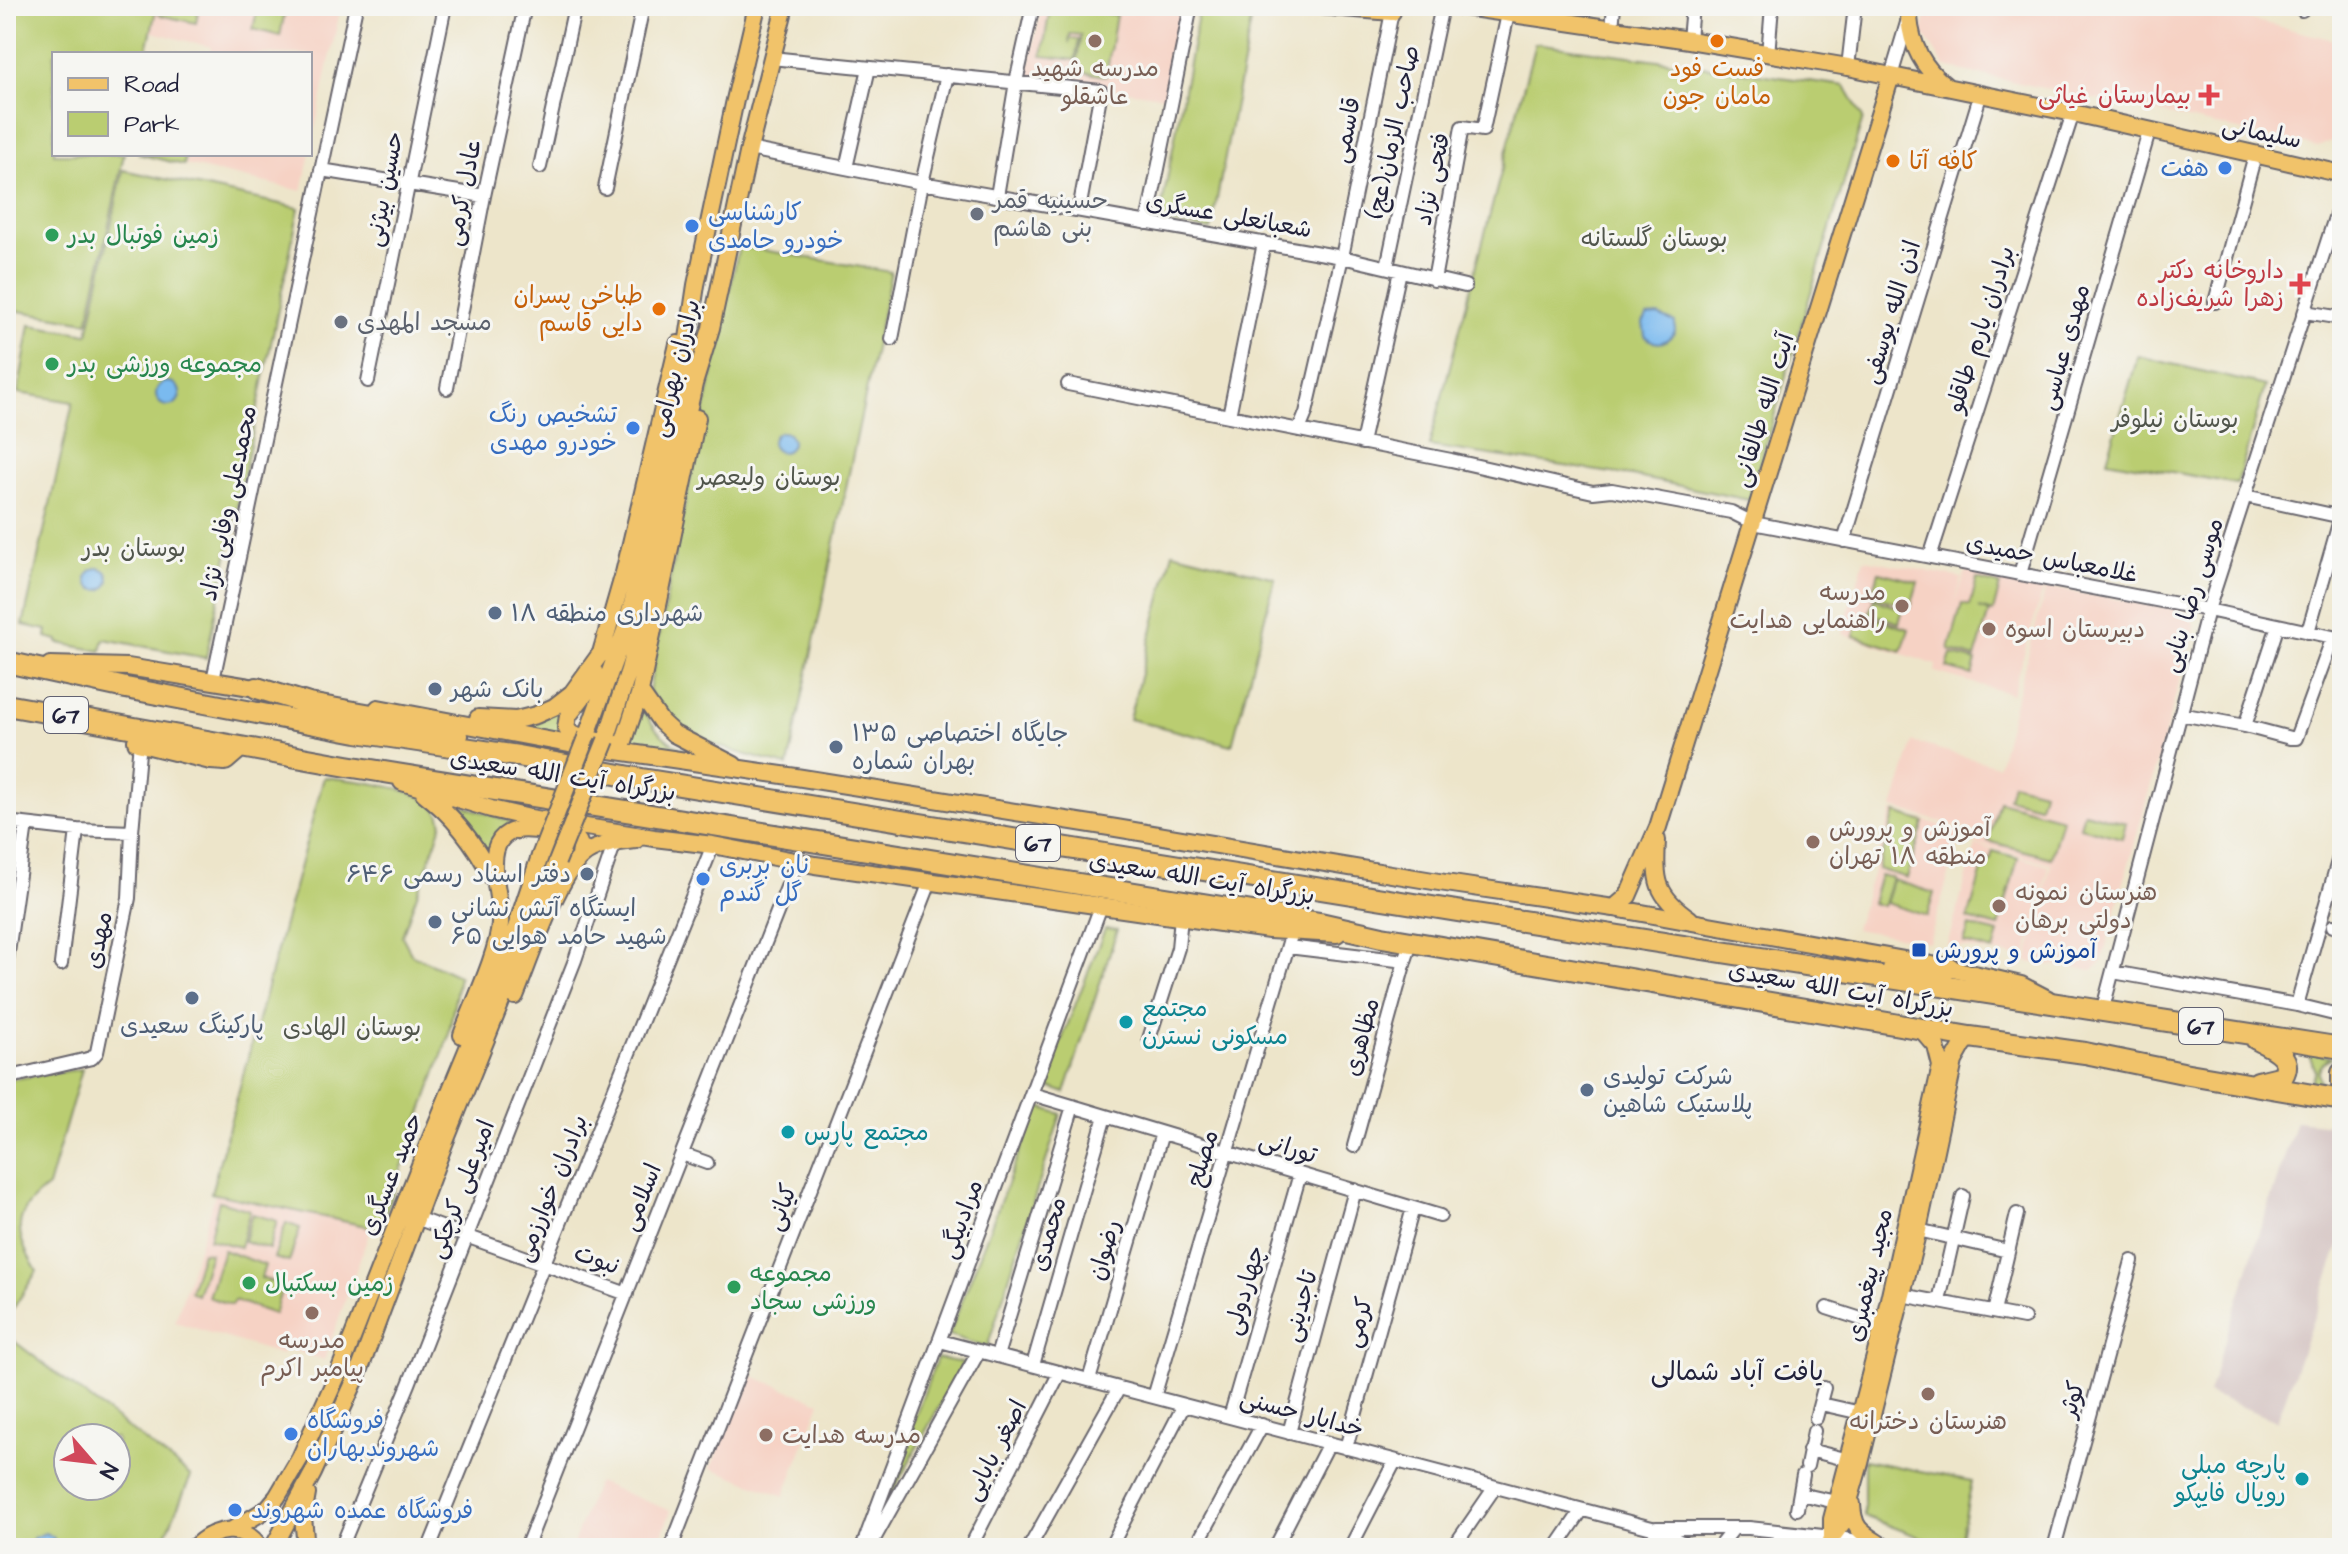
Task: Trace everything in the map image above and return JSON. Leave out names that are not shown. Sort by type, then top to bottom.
[{"type":"highway","name":"بزرگراه آیت الله سعیدی","points":[[13,664],[357,732],[518,756],[642,779],[1457,911],[2342,1048]]},
{"type":"highway","points":[[257,688],[309,704],[447,732],[518,756]]},
{"type":"highway","name":"بزرگراه آیت الله سعیدی","points":[[6,705],[347,766],[1320,923],[1382,937],[1921,1029],[2085,1053],[2342,1100]]},
{"type":"highway","points":[[54,713],[59,721],[71,728],[211,759],[225,760],[240,747]]},
{"type":"highway","points":[[1837,970],[1949,968]]},
{"type":"highway","points":[[2242,1084],[2276,1079],[2283,1076],[2287,1066],[2285,1058],[2244,1032]]},
{"type":"highway","points":[[2342,1073],[2342,1083]]},
{"type":"main road","points":[[747,6],[750,35],[761,30],[768,39],[772,54]]},
{"type":"main road","name":"برادران بهرامی","points":[[540,856],[626,628],[642,565],[686,352],[696,285],[757,6]]},
{"type":"main road","name":"برادران بهرامی","points":[[557,862],[606,740],[629,670],[785,6]]},
{"type":"main road","points":[[1320,6],[1393,9]]},
{"type":"main road","name":"سلیمانی","points":[[1458,6],[1508,14],[1527,11],[1612,29],[1848,67],[2073,113],[2342,174]]},
{"type":"main road","points":[[1910,12],[1912,37],[1919,56],[1933,75],[1951,89]]},
{"type":"main road","name":"آیت الله طالقانی","points":[[1614,908],[1628,896],[1658,827],[1891,76]]},
{"type":"main road","points":[[696,285],[672,362],[624,573],[601,653],[585,694],[566,722],[570,732],[615,746],[624,741],[640,692],[703,387],[711,328]]},
{"type":"main road","points":[[13,664],[128,667],[410,713],[516,720],[554,707],[572,693],[601,653]]},
{"type":"main road","points":[[640,692],[661,722],[674,734],[746,771]]},
{"type":"main road","name":"بزرگراه آیت الله سعیدی","points":[[410,713],[569,744],[1101,825],[1695,922],[1949,968],[2021,985],[2060,1005]]},
{"type":"main road","points":[[347,766],[530,818],[713,845],[797,862],[1181,917],[1290,939],[1382,937]]},
{"type":"main road","points":[[413,785],[452,817],[472,841],[498,889]]},
{"type":"main road","name":"آیت الله طالقانی","points":[[1658,827],[1655,861],[1659,889],[1674,908],[1695,922]]},
{"type":"main road","points":[[517,829],[536,829],[578,841],[580,857],[560,887],[454,1146],[412,1215],[424,1136],[495,946],[500,923],[494,867],[496,851],[505,836],[517,829]]},
{"type":"main road","points":[[580,857],[615,842],[654,838]]},
{"type":"main road","name":"حمید عسگری","points":[[273,1548],[313,1473],[358,1374],[540,856]]},
{"type":"main road","name":"حمید عسگری","points":[[194,1548],[201,1541],[216,1533],[232,1530],[267,1509],[300,1458],[444,1144],[557,862]]},
{"type":"main road","points":[[1921,1029],[1936,1046],[1947,1066],[1970,1037]]},
{"type":"main road","name":"مجید پیغمبری","points":[[1831,1542],[1836,1502],[1883,1326],[1918,1230],[1950,1090],[1947,1066]]},
{"type":"main road","name":"مجید پیغمبری","points":[[1831,1542],[1843,1522],[1852,1489],[1947,1066]]},
{"type":"main road","points":[[306,1548],[303,1517],[313,1473]]},
{"type":"main road","points":[[1852,1489],[1853,1520],[1860,1532],[1881,1545]]},
{"type":"main road","points":[[232,1530],[250,1536],[260,1548]]},
{"type":"street","name":"محمدعلی وفایی نژاد","points":[[213,680],[356,6]]},
{"type":"street","name":"حسین بیژنی","points":[[368,381],[445,6]]},
{"type":"street","name":"عادل کرمی","points":[[447,388],[525,6]]},
{"type":"street","points":[[540,167],[575,6]]},
{"type":"street","points":[[605,188],[643,6]]},
{"type":"street","points":[[997,196],[1016,82],[1033,6]]},
{"type":"street","points":[[1147,223],[1191,6]]},
{"type":"street","name":"صاحب الزمان(عج)","points":[[1387,267],[1442,6]]},
{"type":"street","points":[[1612,29],[1614,6]]},
{"type":"street","points":[[1689,40],[1692,6]]},
{"type":"street","points":[[1768,55],[1772,6]]},
{"type":"street","points":[[1848,67],[1855,6]]},
{"type":"street","name":"قاسمی","points":[[1299,430],[1306,413],[1342,257],[1393,9]]},
{"type":"street","name":"آیت الله طالقانی","points":[[1891,76],[1910,12]]},
{"type":"street","name":"فتحی نزاد","points":[[1434,280],[1462,127],[1483,130],[1508,14]]},
{"type":"street","points":[[772,54],[869,68],[1101,91],[1079,210]]},
{"type":"street","points":[[846,168],[869,68]]},
{"type":"street","points":[[892,339],[922,183],[947,75]]},
{"type":"street","name":"اذن الله یوسفی","points":[[1844,541],[1980,96]]},
{"type":"street","name":"برادران یارم طاقلو","points":[[1930,557],[2073,113]]},
{"type":"street","name":"مهدی عباسی","points":[[2020,574],[2149,132]]},
{"type":"street","name":"شعبانعلی عسگری","points":[[749,149],[922,183],[1342,257],[1465,286]]},
{"type":"street","points":[[2215,302],[2255,155]]},
{"type":"street","points":[[321,170],[484,196]]},
{"type":"street","name":"موسی رضا بنایی","points":[[2102,1012],[2208,610],[2342,196]]},
{"type":"street","points":[[1229,416],[1264,243]]},
{"type":"street","points":[[1362,443],[1400,271]]},
{"type":"street","points":[[2305,312],[2342,318]]},
{"type":"street","name":"غلامعباس حمیدی","points":[[1068,384],[1593,492],[1612,490],[1731,512],[1753,523],[2208,610],[2337,638]]},
{"type":"street","points":[[2245,496],[2342,516],[2308,632]]},
{"type":"street","points":[[2245,726],[2278,625]]},
{"type":"street","points":[[2180,714],[2296,738],[2337,638]]},
{"type":"street","name":"مهدی","points":[[6,1078],[95,1056],[129,898],[140,741]]},
{"type":"street","points":[[6,822],[132,832]]},
{"type":"street","points":[[6,967],[26,825]]},
{"type":"street","points":[[61,964],[77,830]]},
{"type":"street","name":"امیرعلی کرچکی","points":[[341,1548],[409,1384],[575,960],[615,842]]},
{"type":"street","name":"برادران خوارزمی","points":[[429,1548],[713,845]]},
{"type":"street","points":[[2297,1005],[2342,847]]},
{"type":"street","name":"اسلامی","points":[[526,1548],[797,862]]},
{"type":"street","name":"کیانی","points":[[671,1548],[930,882]]},
{"type":"street","name":"مرادبیگی","points":[[862,1548],[1101,906]]},
{"type":"street","points":[[1149,1039],[1178,948],[1181,917]]},
{"type":"street","points":[[1290,939],[1405,961]]},
{"type":"street","name":"مصلح","points":[[1154,1397],[1290,939]]},
{"type":"street","name":"مظاهری","points":[[1354,1146],[1412,940]]},
{"type":"street","points":[[2113,972],[2342,1016]]},
{"type":"street","name":"تورانی","points":[[1032,1094],[1440,1216]]},
{"type":"street","points":[[997,1356],[1073,1106]]},
{"type":"street","name":"محمدی","points":[[1033,1365],[1105,1116]]},
{"type":"street","name":"رضوان","points":[[1089,1380],[1162,1133]]},
{"type":"street","points":[[682,1154],[707,1163]]},
{"type":"street","name":"چهاردولی","points":[[1230,1417],[1300,1174]]},
{"type":"street","name":"تاجدینی","points":[[1289,1433],[1355,1190]]},
{"type":"street","points":[[1939,1301],[1963,1196]]},
{"type":"street","name":"کرمی","points":[[1346,1448],[1413,1208]]},
{"type":"street","points":[[1994,1312],[2017,1214]]},
{"type":"street","name":"نبوت","points":[[412,1215],[627,1294]]},
{"type":"street","points":[[1918,1230],[2008,1251]]},
{"type":"street","name":"کوثر","points":[[2054,1548],[2132,1261]]},
{"type":"street","points":[[1896,1294],[2024,1318]]},
{"type":"street","points":[[1827,1308],[1883,1326]]},
{"type":"street","name":"خدایار حسنی","points":[[940,1341],[1652,1528],[1694,1548]]},
{"type":"street","points":[[869,1548],[979,1351]]},
{"type":"street","name":"اصغر بابایی","points":[[970,1548],[1060,1372]]},
{"type":"street","points":[[1029,1548],[1119,1388]]},
{"type":"street","points":[[1797,1509],[1824,1388]]},
{"type":"street","points":[[1821,1404],[1861,1413]]},
{"type":"street","points":[[1110,1548],[1184,1405]]},
{"type":"street","points":[[1195,1548],[1262,1425]]},
{"type":"street","points":[[1275,1548],[1329,1443]]},
{"type":"street","points":[[1809,1450],[1849,1460]]},
{"type":"street","points":[[1350,1548],[1395,1461]]},
{"type":"street","points":[[1453,1548],[1495,1487]]},
{"type":"street","points":[[1800,1494],[1836,1502]]},
{"type":"street","points":[[1556,1548],[1582,1510]]},
{"type":"street","name":"خدایار حسنی","points":[[1652,1528],[1734,1528],[1785,1532],[1831,1542],[1901,1548]]},
{"type":"street","points":[[1718,1548],[1734,1528]]},
{"type":"street","points":[[1773,1548],[1785,1532]]},
{"type":"shaded area","points":[[158,6],[341,6],[312,144],[312,52],[210,52],[211,47],[152,32]]},
{"type":"shaded area","name":"مدرسه شهید عاشقلو","points":[[1042,6],[1185,6],[1168,97],[1027,76]]},
{"type":"shaded area","name":"بیمارستان غیاثی","points":[[1929,6],[2195,6],[2342,42],[2342,136],[2318,147],[1945,67],[1922,31]]},
{"type":"shaded area","points":[[188,156],[310,156],[302,191],[186,165]]},
{"type":"shaded area","points":[[1864,559],[1962,578],[1954,606],[1966,571],[2044,587],[2012,694],[1935,672],[1936,665],[1842,634]]},
{"type":"shaded area","points":[[2046,587],[2187,611],[2195,625],[2101,964],[2092,970],[2027,962],[2051,864],[1976,844],[1979,833],[1893,808],[1913,742],[1998,766]]},
{"type":"shaded area","points":[[1892,811],[1962,831],[1929,942],[1855,929]]},
{"type":"shaded area","name":"هنرستان نمونه دولتی برهان","points":[[1976,845],[2049,866],[2026,958],[1947,945]]},
{"type":"shaded area","points":[[2296,1121],[2342,1126],[2342,1238],[2277,1421],[2208,1393]]},
{"type":"shaded area","points":[[215,1195],[371,1228],[324,1360],[285,1348],[282,1355],[175,1322]]},
{"type":"shaded area","name":"مدرسه هدایت","points":[[747,1374],[820,1402],[784,1496],[711,1468]]},
{"type":"shaded area","points":[[597,1482],[671,1511],[657,1548],[583,1548],[573,1544]]},
{"type":"green space","points":[[6,6],[157,6],[146,52],[52,52],[52,156],[124,156],[88,322],[6,309]]},
{"type":"green space","points":[[161,6],[199,6],[196,23],[159,15]]},
{"type":"green space","points":[[258,6],[286,6],[280,36],[253,29]]},
{"type":"green space","points":[[1050,8],[1116,15],[1106,76],[1075,71],[1081,35],[1070,34],[1069,43],[1070,38],[1079,40],[1075,60],[1042,56]]},
{"type":"green space","points":[[1199,10],[1252,16],[1211,230],[1159,222]]},
{"type":"green space","name":"بوستان گلستانه","points":[[1535,43],[1845,86],[1863,118],[1749,500],[1632,476],[1429,446]]},
{"type":"green space","points":[[146,156],[186,156],[184,165]]},
{"type":"green space","name":"بوستان بدر","points":[[123,170],[299,208],[206,658],[104,639],[101,651],[58,643],[58,640],[46,637],[47,630],[23,625],[73,402],[18,393],[30,325],[88,334]]},
{"type":"green space","name":"بوستان ولیعصر","points":[[739,246],[891,272],[788,766],[724,748],[691,734],[667,717],[649,691]]},
{"type":"green space","name":"بوستان نیلوفر","points":[[2138,356],[2265,386],[2237,484],[2107,460]]},
{"type":"green space","points":[[1173,552],[1275,578],[1232,745],[1129,719]]},
{"type":"green space","points":[[1879,572],[1918,582],[1911,607],[1872,596]]},
{"type":"green space","points":[[1977,579],[2000,585],[1993,612],[1979,608],[1989,612],[1975,658],[1949,650],[1962,604],[1970,606]]},
{"type":"green space","points":[[1874,599],[1903,609],[1899,623],[1869,613]]},
{"type":"green space","points":[[1861,614],[1909,629],[1902,651],[1854,636]]},
{"type":"green space","points":[[1951,654],[1976,661],[1972,675],[1947,668]]},
{"type":"green space","points":[[570,701],[564,736],[500,726]]},
{"type":"green space","points":[[643,709],[670,741],[709,757],[629,745]]},
{"type":"green space","name":"بوستان الهادی","points":[[324,777],[387,786],[419,796],[439,813],[442,825],[402,936],[412,955],[459,976],[448,1038],[380,1229],[211,1193]]},
{"type":"green space","points":[[2012,783],[2043,791],[2039,806],[2008,798]]},
{"type":"green space","points":[[438,797],[512,822],[497,833],[487,856]]},
{"type":"green space","points":[[1999,801],[2062,818],[2051,858],[1988,841]]},
{"type":"green space","points":[[2084,812],[2126,823],[2122,838],[2080,827]]},
{"type":"green space","points":[[1895,813],[1924,822],[1907,878],[1878,869]]},
{"type":"green space","points":[[1993,851],[2018,858],[1999,927],[1968,919],[1985,859],[1990,861]]},
{"type":"green space","points":[[1880,875],[1892,878],[1883,906],[1872,903]]},
{"type":"green space","points":[[1893,880],[1934,893],[1927,916],[1886,903]]},
{"type":"green space","points":[[1969,926],[1999,933],[1994,951],[1964,943]]},
{"type":"green space","points":[[1105,929],[1117,930],[1065,1093],[1044,1085]]},
{"type":"green space","points":[[2308,1053],[2332,1057],[2323,1063],[2319,1072],[2320,1081],[2327,1090],[2304,1087],[2310,1084],[2316,1071]]},
{"type":"green space","points":[[82,1069],[48,1187],[27,1206],[22,1216],[21,1236],[37,1271],[6,1320],[6,1080]]},
{"type":"green space","points":[[1037,1106],[1061,1114],[987,1348],[949,1335]]},
{"type":"green space","points":[[219,1201],[250,1210],[240,1247],[209,1239]]},
{"type":"green space","points":[[252,1214],[277,1221],[269,1249],[244,1241]]},
{"type":"green space","points":[[286,1223],[300,1228],[289,1262],[274,1258]]},
{"type":"green space","points":[[223,1250],[265,1265],[261,1278],[283,1285],[274,1314],[234,1300],[232,1305],[208,1297]]},
{"type":"green space","points":[[202,1252],[210,1253],[197,1295],[190,1291]]},
{"type":"green space","points":[[6,1335],[120,1422],[52,1422],[52,1502],[132,1502],[132,1431],[191,1476],[165,1537],[164,1548],[6,1548]]},
{"type":"green space","points":[[937,1358],[963,1363],[874,1526]]},
{"type":"green space","points":[[1864,1460],[1972,1481],[1959,1548],[1948,1548],[1864,1516]]},
{"type":"green space","points":[[227,1537],[246,1541],[252,1548],[203,1548]]},
{"type":"water","points":[[1658,315],[1675,322],[1675,332],[1661,343],[1645,336],[1643,323],[1647,316]]},
{"type":"water","points":[[168,382],[179,389],[180,394],[173,405],[168,406],[157,399],[156,394],[163,383]]},
{"type":"water","points":[[782,432],[789,435],[792,442],[789,449],[782,452],[775,449],[772,442],[775,435]]},
{"type":"water","points":[[94,568],[102,568],[109,579],[102,590],[94,590],[87,583],[87,575]]},
{"type":"water","points":[[45,1533],[53,1537],[58,1548],[30,1548],[33,1538]]},
{"type":"place","name":"مدرسه شهید عاشقلو","points":[[1095,41]]},
{"type":"place","name":"فست فود مامان جون","points":[[1717,41]]},
{"type":"place","name":"بیمارستان غیاثی","points":[[2209,95]]},
{"type":"place","name":"کافه آتا","points":[[1893,161]]},
{"type":"place","name":"هفت","points":[[2225,168]]},
{"type":"place","name":"حسینیه قمر بنی هاشم","points":[[977,214]]},
{"type":"place","name":"کارشناسی خودرو حامدی","points":[[692,226]]},
{"type":"place","name":"زمین فوتبال بدر","points":[[52,235]]},
{"type":"place","name":"داروخانه دکتر زهرا شریف‌زاده","points":[[2300,284]]},
{"type":"place","name":"طباخی پسران دایی قاسم","points":[[659,309]]},
{"type":"place","name":"مسجد المهدی","points":[[341,322]]},
{"type":"place","name":"مجموعه ورزشی بدر","points":[[52,364]]},
{"type":"place","name":"تشخیص رنگ خودرو مهدی","points":[[633,428]]},
{"type":"place","name":"مدرسه راهنمایی هدایت","points":[[1902,606]]},
{"type":"place","name":"شهرداری منطقه ۱۸","points":[[495,613]]},
{"type":"place","name":"دبیرستان اسوه","points":[[1989,629]]},
{"type":"place","name":"بانک شهر","points":[[435,689]]},
{"type":"place","name":"۱۳۵ جایگاه اختصاصی بهران شماره","points":[[836,747]]},
{"type":"place","name":"آموزش و پرورش منطقه ۱۸ تهران","points":[[1813,842]]},
{"type":"place","name":"دفتر اسناد رسمی ۶۴۶","points":[[587,874]]},
{"type":"place","name":"نان بربری گل گندم","points":[[703,879]]},
{"type":"place","name":"هنرستان نمونه دولتی برهان","points":[[1999,906]]},
{"type":"place","name":"ایستگاه آتش نشانی ۶۵ شهید حامد هوایی","points":[[435,922]]},
{"type":"place","name":"آموزش و پرورش","points":[[1919,950]]},
{"type":"place","name":"پارکینگ سعیدی","points":[[192,998]]},
{"type":"place","name":"مجتمع مسکونی نسترن","points":[[1126,1022]]},
{"type":"place","name":"شرکت تولیدی پلاستیک شاهین","points":[[1587,1090]]},
{"type":"place","name":"مجتمع پارس","points":[[788,1132]]},
{"type":"place","name":"زمین بسکتبال","points":[[249,1283]]},
{"type":"place","name":"مجموعه ورزشی سجاد","points":[[734,1287]]},
{"type":"place","name":"مدرسه پیامبر اکرم","points":[[312,1313]]},
{"type":"place","name":"هنرستان دخترانه","points":[[1928,1394]]},
{"type":"place","name":"فروشگاه شهروندبهاران","points":[[291,1434]]},
{"type":"place","name":"مدرسه هدایت","points":[[766,1435]]},
{"type":"place","name":"پارچه مبلی رویال فایپکو","points":[[2302,1479]]},
{"type":"place","name":"فروشگاه عمده شهروند","points":[[235,1510]]},
{"type":"district","name":"یافت آباد شمالی","points":[[1737,1371]]}]
